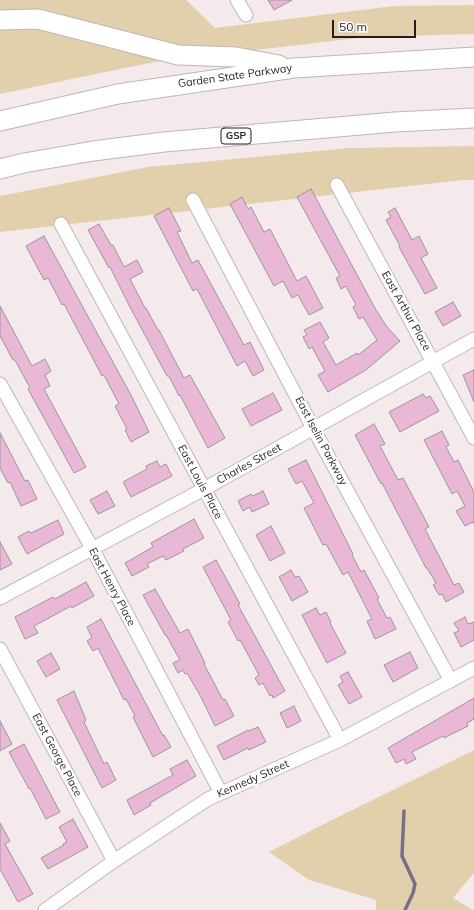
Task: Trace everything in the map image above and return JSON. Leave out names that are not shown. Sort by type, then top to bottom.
[{"type":"highway","points":[[0,20],[38,19],[178,55],[236,57],[294,68]]},
{"type":"highway","name":"Garden State Parkway","points":[[0,121],[118,94],[294,68],[474,57]]},
{"type":"highway","name":"GSP","points":[[0,169],[24,163],[164,142],[395,122],[474,118]]},
{"type":"street","points":[[238,0],[246,15]]},
{"type":"street","name":"East Arthur Place","points":[[337,185],[474,438]]},
{"type":"street","name":"East Iselin Parkway","points":[[193,200],[313,428],[452,681]]},
{"type":"street","name":"East Louis Place","points":[[61,224],[340,740]]},
{"type":"street","name":"Charles Street","points":[[0,598],[204,489],[474,339]]},
{"type":"street","name":"East Henry Place","points":[[0,384],[92,548],[221,793]]},
{"type":"street","name":"East George Place","points":[[0,649],[114,860]]},
{"type":"street","name":"Kennedy Street","points":[[45,910],[114,860],[208,799],[340,740],[474,668]]},
{"type":"shaded area","points":[[0,0],[186,0],[215,28],[394,6],[474,5],[474,34],[366,37],[154,62],[0,94]]},
{"type":"shaded area","points":[[474,146],[474,180],[0,232],[0,196],[148,167],[350,148]]},
{"type":"shaded area","points":[[474,750],[474,873],[453,898],[473,910],[376,910],[376,900],[309,880],[269,852],[330,821]]},
{"type":"building","points":[[268,0],[292,0],[274,10]]},
{"type":"building","points":[[311,189],[376,310],[389,330],[400,341],[366,370],[328,392],[318,375],[325,371],[312,347],[309,349],[303,337],[307,335],[304,330],[320,322],[329,338],[323,342],[336,365],[357,353],[358,355],[377,340],[363,317],[359,319],[353,307],[356,305],[346,286],[341,289],[336,278],[340,276],[297,197]]},
{"type":"building","points":[[242,197],[248,209],[251,207],[264,232],[270,229],[297,281],[306,276],[323,308],[309,315],[298,295],[292,298],[283,281],[274,286],[230,204]]},
{"type":"building","points":[[169,208],[181,231],[177,232],[192,263],[198,260],[244,345],[250,342],[264,370],[253,376],[245,361],[237,366],[197,289],[193,291],[154,216]]},
{"type":"building","points":[[395,208],[412,240],[419,236],[428,254],[421,258],[437,288],[425,294],[386,220],[391,217],[388,212]]},
{"type":"building","points":[[99,224],[111,245],[113,245],[124,267],[137,260],[143,272],[130,279],[184,378],[190,375],[225,438],[208,448],[180,395],[179,396],[169,376],[167,376],[110,267],[109,268],[88,230]]},
{"type":"building","points":[[44,236],[132,397],[149,432],[131,442],[125,430],[127,429],[115,406],[119,404],[104,375],[102,376],[64,304],[62,305],[48,278],[44,280],[26,246]]},
{"type":"building","points":[[453,302],[461,316],[443,326],[435,312]]},
{"type":"building","points":[[0,306],[32,366],[45,359],[51,371],[45,375],[50,386],[44,389],[86,467],[74,473],[28,389],[30,388],[15,360],[13,360],[0,336]]},
{"type":"building","points":[[474,370],[474,402],[463,375]]},
{"type":"building","points":[[273,393],[282,410],[251,426],[242,409]]},
{"type":"building","points":[[423,394],[426,398],[430,396],[439,411],[400,432],[389,412]]},
{"type":"building","points":[[374,424],[385,444],[380,446],[398,480],[403,478],[429,527],[425,529],[454,585],[459,583],[464,592],[446,602],[442,594],[439,595],[433,585],[436,583],[426,568],[382,483],[381,484],[355,435]]},
{"type":"building","points":[[442,431],[449,445],[446,447],[454,462],[458,460],[474,492],[474,524],[473,522],[465,526],[456,511],[465,506],[457,491],[452,494],[424,440]]},
{"type":"building","points":[[0,433],[25,481],[28,480],[37,499],[21,506],[10,482],[8,483],[0,468]]},
{"type":"building","points":[[306,460],[361,572],[364,570],[379,598],[377,599],[387,618],[390,617],[396,629],[375,639],[367,621],[372,619],[348,572],[343,575],[326,544],[323,545],[304,508],[314,503],[302,481],[296,484],[288,469]]},
{"type":"building","points":[[157,461],[160,467],[166,464],[172,476],[131,497],[123,482],[147,469],[146,466]]},
{"type":"building","points":[[107,491],[115,506],[98,514],[90,500]]},
{"type":"building","points":[[263,491],[269,504],[252,512],[250,507],[243,511],[238,501],[251,494],[253,496]]},
{"type":"building","points":[[194,519],[204,538],[183,549],[184,551],[166,560],[163,556],[147,564],[149,567],[132,576],[125,563],[153,547],[151,543]]},
{"type":"building","points":[[58,520],[64,534],[27,554],[18,537],[29,531],[31,533]]},
{"type":"building","points":[[271,526],[285,553],[270,561],[256,535]]},
{"type":"building","points":[[0,542],[12,564],[0,570]]},
{"type":"building","points":[[216,560],[240,604],[238,605],[285,691],[273,698],[272,695],[270,696],[263,683],[259,685],[255,678],[259,675],[240,640],[238,641],[228,622],[231,620],[203,567]]},
{"type":"building","points":[[291,570],[295,577],[299,576],[308,592],[292,601],[279,577]]},
{"type":"building","points":[[86,582],[94,596],[72,608],[71,606],[34,626],[38,633],[25,639],[15,617],[53,597],[55,599]]},
{"type":"building","points":[[155,589],[180,633],[188,629],[223,700],[225,699],[234,716],[215,726],[187,673],[185,674],[183,670],[178,673],[173,663],[180,660],[143,595]]},
{"type":"building","points":[[316,608],[320,615],[326,612],[331,622],[330,623],[346,653],[327,663],[302,615]]},
{"type":"building","points":[[465,617],[468,624],[474,622],[474,640],[461,647],[454,633],[459,631],[454,623]]},
{"type":"building","points":[[101,619],[163,736],[164,735],[171,747],[153,757],[133,717],[135,716],[126,699],[124,700],[98,648],[93,651],[87,641],[92,638],[87,627]]},
{"type":"building","points":[[410,652],[418,668],[393,682],[384,665]]},
{"type":"building","points":[[51,653],[60,669],[46,677],[37,661]]},
{"type":"building","points":[[348,672],[362,697],[349,704],[338,685],[343,682],[340,676]]},
{"type":"building","points":[[74,691],[86,720],[84,722],[104,764],[107,762],[116,780],[102,788],[57,700]]},
{"type":"building","points":[[474,698],[474,719],[467,723],[468,726],[444,738],[443,736],[412,752],[416,759],[406,764],[404,759],[396,763],[388,748]]},
{"type":"building","points":[[294,706],[301,721],[287,728],[280,713]]},
{"type":"building","points":[[0,721],[12,744],[0,751]]},
{"type":"building","points":[[258,727],[266,742],[249,750],[248,748],[224,760],[217,746],[248,730],[249,731]]},
{"type":"building","points":[[24,744],[60,812],[46,819],[9,752]]},
{"type":"building","points":[[187,760],[196,776],[150,803],[151,805],[134,815],[127,800],[173,775],[170,769]]},
{"type":"building","points":[[73,819],[88,847],[48,869],[41,858],[67,842],[59,827]]},
{"type":"building","points":[[0,823],[10,841],[5,844],[33,894],[18,902],[0,869]]},
{"type":"waterway","points":[[404,811],[402,856],[415,884],[413,893],[405,910]]}]
